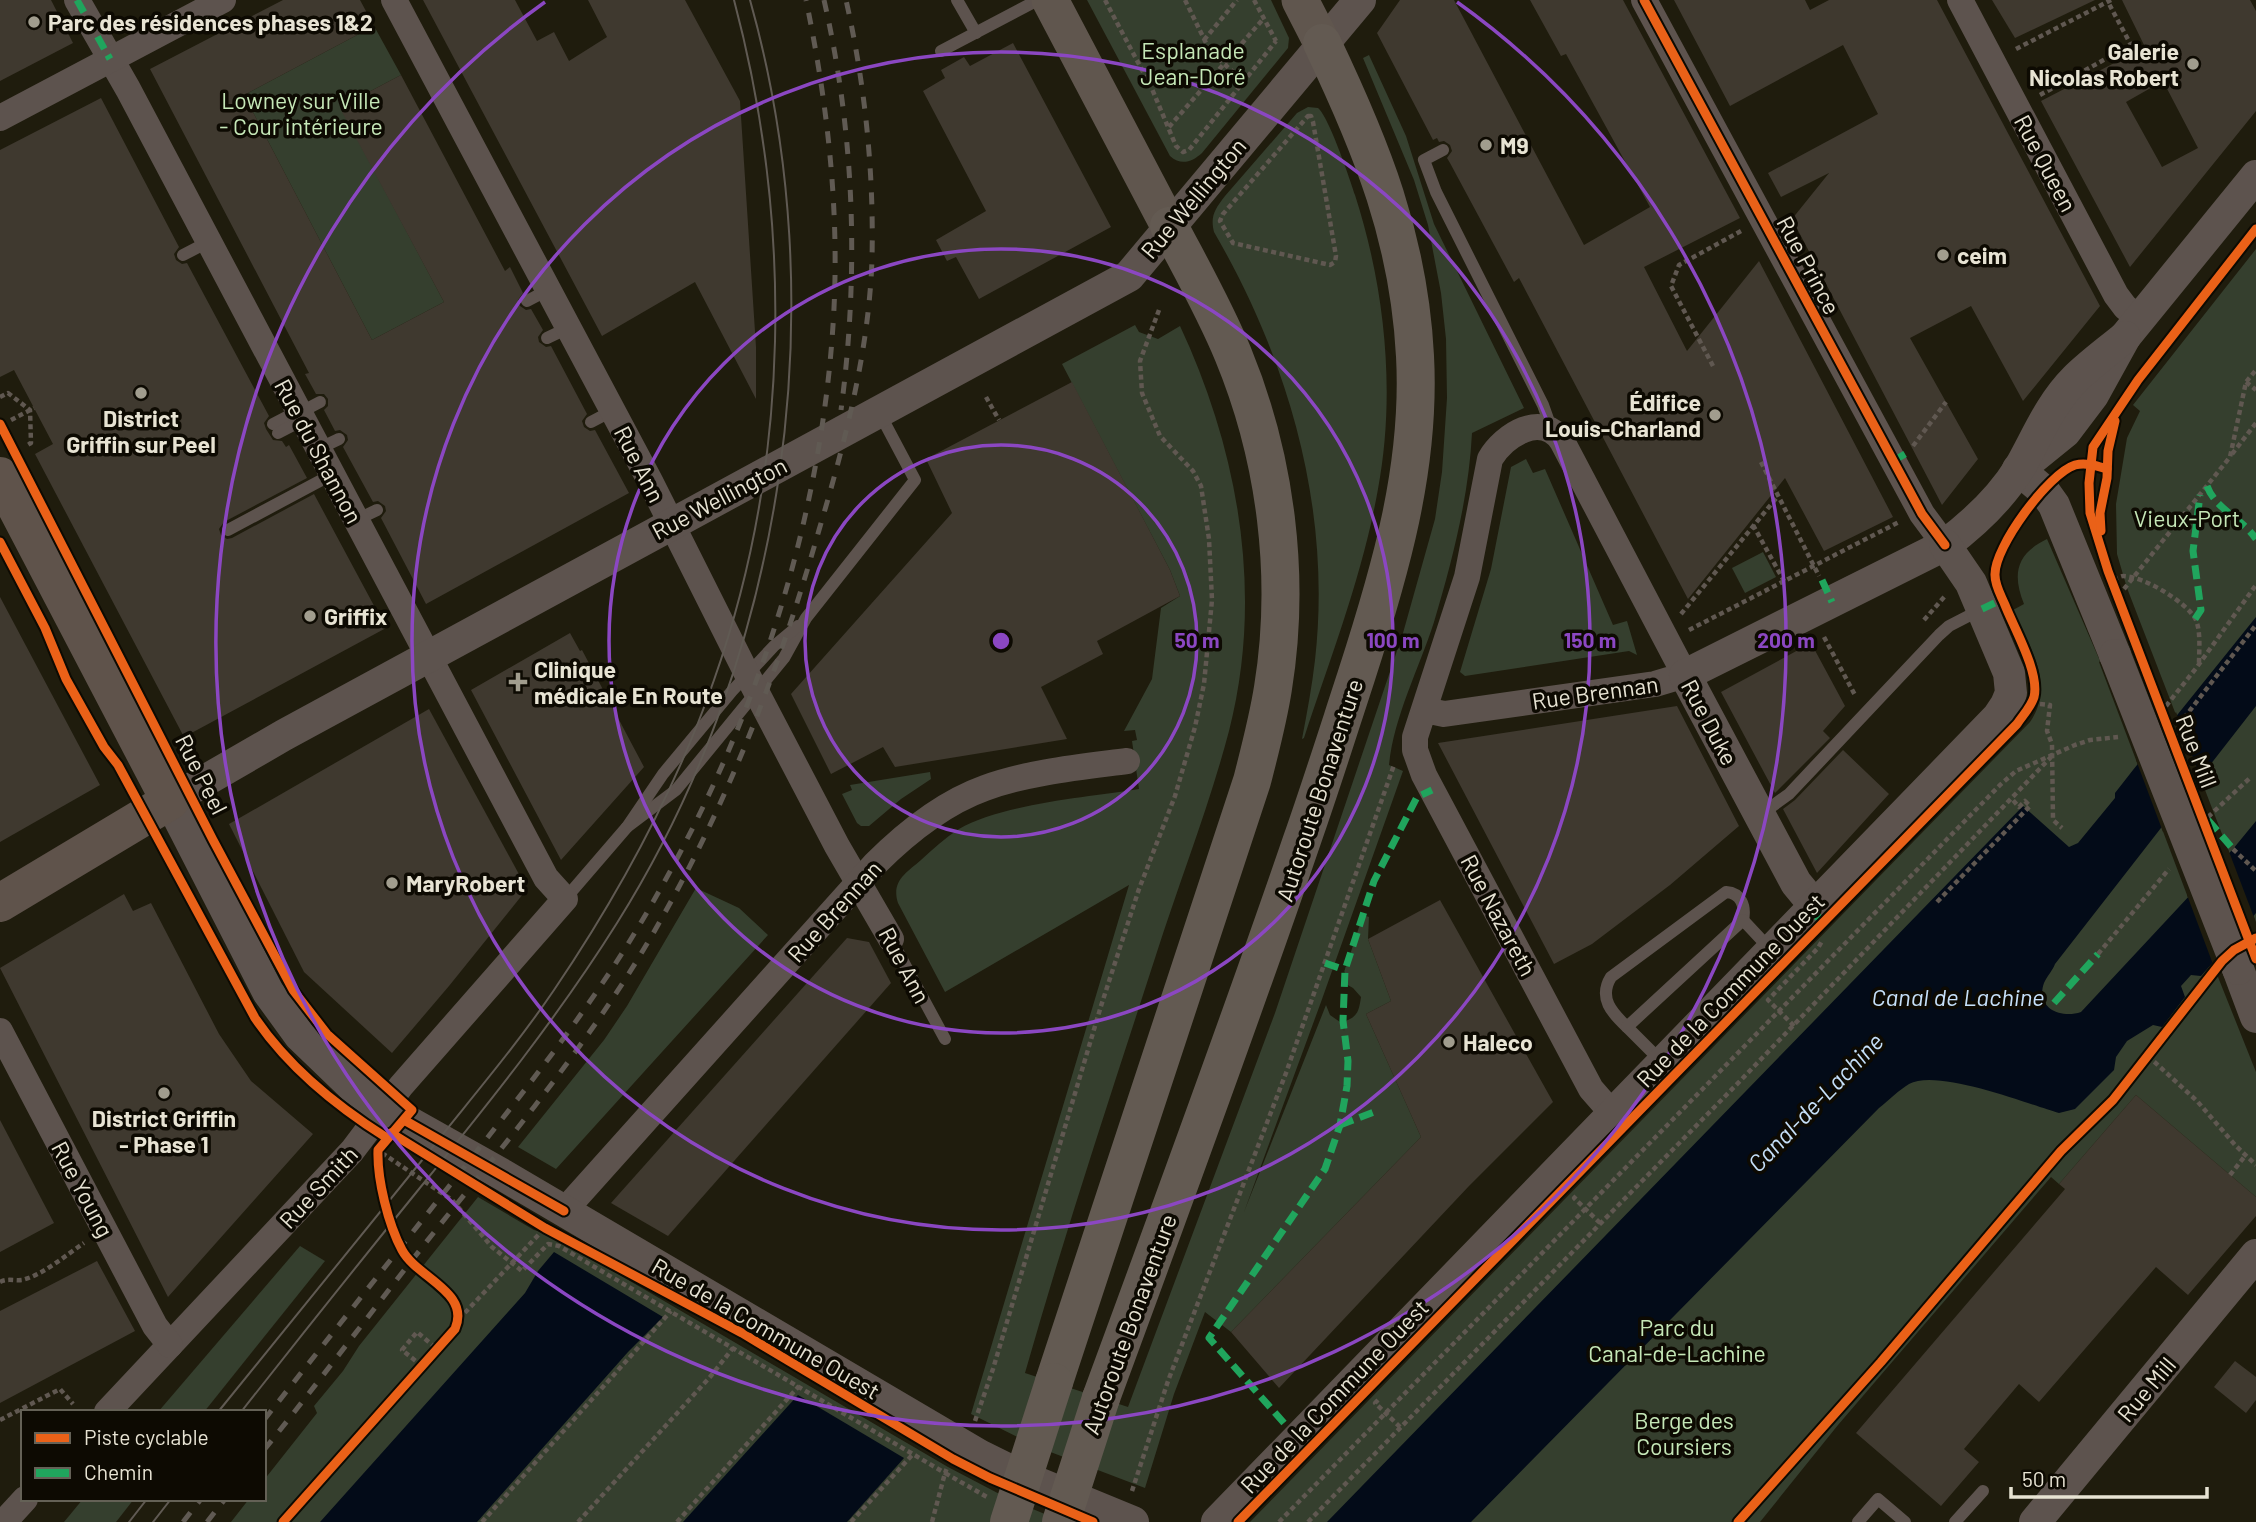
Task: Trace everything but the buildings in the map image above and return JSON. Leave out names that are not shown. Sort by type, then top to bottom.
[{"type":"highway","name":"Autoroute Bonaventure","points":[[1061,1522],[1101,1398],[1197,1139],[1321,786],[1381,600],[1405,501],[1413,449],[1416,389],[1406,274],[1392,215],[1354,111],[1305,43]]},
{"type":"highway","points":[[1009,1522],[1252,781],[1269,714],[1278,643],[1279,552],[1269,480],[1258,429],[1228,343],[1169,226]]},
{"type":"main road","points":[[1050,0],[1169,226]]},
{"type":"main road","points":[[1300,0],[1305,43]]},
{"type":"main road","name":"Rue Peel","points":[[0,476],[170,801]]},
{"type":"main road","name":"Rue Wellington","points":[[0,903],[170,801]]},
{"type":"street","name":"Rue du Shannon","points":[[77,0],[208,242],[305,411],[329,444],[331,475],[366,515],[428,657],[546,878],[565,899]]},
{"type":"street","points":[[0,118],[223,0]]},
{"type":"street","name":"Rue Ann","points":[[394,0],[557,333],[602,416],[670,524],[751,683],[891,939]]},
{"type":"street","name":"Rue Wellington","points":[[170,801],[223,769],[670,524],[1129,276],[1305,43],[1360,0]]},
{"type":"street","name":"Rue Prince","points":[[1644,0],[1922,514],[1945,545]]},
{"type":"street","name":"Rue Queen","points":[[1960,0],[2132,328]]},
{"type":"street","points":[[1945,545],[1977,520],[2018,469],[2065,432],[2093,395],[2132,328],[2256,176]]},
{"type":"street","points":[[1425,709],[1467,577],[1490,459],[1499,447],[1515,435],[1533,427],[1547,427]]},
{"type":"street","name":"Rue Duke","points":[[1547,427],[1558,434],[1562,441],[1796,883],[1815,906]]},
{"type":"street","name":"Rue Mill","points":[[2018,469],[2044,491],[2054,505],[2256,1017]]},
{"type":"street","name":"Rue de la Commune Ouest","points":[[1217,1522],[1998,717],[2006,705],[2012,686],[2010,673],[1971,583],[1945,545]]},
{"type":"street","name":"Rue Brennan","points":[[1425,709],[1437,713],[1458,712],[1655,684],[1685,675],[1945,545]]},
{"type":"street","name":"Rue Nazareth","points":[[1425,709],[1414,744],[1424,775],[1591,1089],[1612,1113]]},
{"type":"street","name":"Rue Brennan","points":[[555,1219],[883,857],[926,821],[975,792],[1026,778],[1128,761]]},
{"type":"street","name":"Rue Peel","points":[[170,801],[268,992],[285,1018],[322,1059],[353,1087],[380,1137]]},
{"type":"street","name":"Rue Smith","points":[[109,1410],[352,1151],[380,1137],[401,1086],[565,899]]},
{"type":"street","name":"Rue Young","points":[[0,1031],[155,1326],[170,1345]]},
{"type":"street","name":"Rue de la Commune Ouest","points":[[380,1137],[555,1219],[979,1455],[1040,1484],[1132,1509]]},
{"type":"street","name":"Rue Mill","points":[[2035,1522],[2256,1255]]},
{"type":"street","points":[[4,1522],[23,1501]]},
{"type":"lane","points":[[957,0],[976,33]]},
{"type":"lane","points":[[942,51],[1038,0]]},
{"type":"lane","name":"Rue Duke","points":[[1443,150],[1424,160],[1436,192],[1543,405],[1548,419],[1547,427]]},
{"type":"lane","points":[[183,255],[208,242]]},
{"type":"lane","points":[[275,428],[305,411]]},
{"type":"lane","points":[[806,618],[915,480],[878,411]]},
{"type":"lane","points":[[228,530],[331,475]]},
{"type":"lane","points":[[1760,815],[1789,794],[1944,631],[1982,609]]},
{"type":"lane","name":"Rue Smith","points":[[627,827],[676,790],[751,683],[785,658],[806,618]]},
{"type":"lane","name":"Rue Smith","points":[[565,899],[627,827],[663,774],[751,683],[806,618]]},
{"type":"lane","points":[[1628,1027],[1742,920],[1742,901],[1734,893],[1726,892],[1611,977],[1606,988],[1607,1002],[1613,1014],[1662,1062]]},
{"type":"lane","points":[[1742,920],[1771,950]]},
{"type":"lane","name":"Rue Ann","points":[[891,939],[945,1039]]},
{"type":"lane","points":[[1955,1522],[1983,1491]]},
{"type":"lane","points":[[1858,1522],[1878,1499],[1905,1522]]},
{"type":"path","points":[[1105,0],[1152,89],[1168,127],[1264,18]]},
{"type":"path","points":[[1185,0],[1210,51],[1244,82]]},
{"type":"path","points":[[1205,40],[1237,0]]},
{"type":"path","points":[[1254,0],[1276,41],[1305,43]]},
{"type":"path","points":[[2012,51],[2110,1],[2131,46],[2035,98]]},
{"type":"path","points":[[1713,366],[1671,286],[1679,265],[1748,227]]},
{"type":"path","points":[[974,1422],[993,1369],[1116,957],[1175,796],[1204,684],[1212,600],[1209,539],[1201,486],[1193,471],[1166,446],[1142,393],[1140,361],[1158,310]]},
{"type":"path","points":[[2230,457],[2246,382],[2256,370]]},
{"type":"path","points":[[2246,382],[2256,390]]},
{"type":"path","points":[[0,397],[8,393],[32,409]]},
{"type":"path","points":[[986,397],[999,420]]},
{"type":"path","points":[[1910,451],[1947,402]]},
{"type":"path","points":[[12,420],[32,409]]},
{"type":"path","points":[[26,446],[30,443],[32,409]]},
{"type":"path","points":[[2124,589],[2256,423]]},
{"type":"path","points":[[1761,462],[1822,580]]},
{"type":"path","points":[[1677,619],[1778,496]]},
{"type":"path","points":[[1684,633],[1903,520]]},
{"type":"path","points":[[1753,526],[1772,564],[1784,581]]},
{"type":"path","points":[[2120,603],[2110,576],[2134,579],[2163,591],[2193,615],[2197,624],[2199,664],[2256,586]]},
{"type":"path","points":[[2184,718],[2256,625]]},
{"type":"path","points":[[1822,633],[1856,697]]},
{"type":"path","points":[[2035,693],[2035,705],[2050,705],[2047,731],[2052,744],[2053,820],[2062,828]]},
{"type":"path","points":[[1279,1522],[2000,785],[2016,771],[2083,742],[2103,738]]},
{"type":"path","points":[[1177,754],[1188,753]]},
{"type":"path","points":[[1308,1522],[1794,1026],[2052,756]]},
{"type":"path","points":[[1132,1509],[1160,1405],[1286,1073],[1395,761]]},
{"type":"path","points":[[1937,902],[2030,806],[2025,801],[2019,807],[2012,799]]},
{"type":"path","points":[[2233,849],[2256,871]]},
{"type":"path","points":[[1794,1026],[1768,1000],[1818,948],[1822,937]]},
{"type":"path","points":[[2141,1066],[2151,1053],[2256,1165]]},
{"type":"path","points":[[380,1137],[452,1200],[492,1247],[522,1271],[545,1246],[552,1244],[945,1473]]},
{"type":"path","points":[[2230,1175],[2245,1156]]},
{"type":"path","points":[[1574,1198],[1600,1223]]},
{"type":"path","points":[[534,1221],[555,1219]]},
{"type":"path","points":[[555,1219],[582,1248]]},
{"type":"path","points":[[455,1329],[459,1319],[555,1219]]},
{"type":"path","points":[[0,1282],[22,1280],[39,1272],[90,1239]]},
{"type":"path","points":[[457,1304],[459,1319]]},
{"type":"path","points":[[482,1522],[671,1311]]},
{"type":"path","points":[[422,1366],[402,1350],[418,1332],[437,1349]]},
{"type":"path","points":[[413,1376],[445,1339]]},
{"type":"path","points":[[578,1522],[710,1377],[733,1348]]},
{"type":"path","points":[[677,1522],[799,1386]]},
{"type":"path","points":[[0,1420],[60,1389],[73,1404]]},
{"type":"path","points":[[1375,1403],[1400,1427]]},
{"type":"path","points":[[851,1522],[913,1454]]},
{"type":"path","points":[[932,1522],[948,1467]]},
{"type":"green space","name":"Esplanade Jean-Doré","points":[[1087,0],[1271,0],[1289,38],[1288,48],[1202,153],[1190,161],[1182,162],[1170,156]]},
{"type":"green space","name":"Lowney sur Ville - Cour intérieure","points":[[374,26],[401,75],[346,104],[348,109],[343,112],[444,302],[372,340],[244,95]]},
{"type":"green space","points":[[1369,55],[1406,136],[1434,224],[1524,408],[1472,433],[1467,481],[1453,552],[1434,622],[1401,711],[1392,747],[1389,765],[1403,771],[1244,1212],[1326,1005],[1330,1015],[1340,1022],[1343,1021],[1344,1031],[1345,1021],[1353,1017],[1358,1009],[1361,997],[1344,983],[1345,970],[1363,915],[1369,917],[1368,939],[1391,1001],[1366,1014],[1421,1137],[1231,1332],[1205,1312],[1174,1394],[1145,1488],[1040,1448],[971,1414],[1129,885],[945,992],[896,895],[898,883],[905,874],[959,829],[977,820],[1021,807],[1139,789],[1132,741],[1137,740],[1135,730],[1124,731],[1152,679],[1161,608],[1180,596],[1170,570],[1062,364],[1135,325],[1139,332],[1158,339],[1180,326],[1217,423],[1231,474],[1240,525],[1244,628],[1239,680],[1229,731],[1213,788],[1089,1163],[1025,1373],[1128,1407],[1275,1013],[1403,633],[1435,519],[1442,472],[1447,398],[1446,339],[1441,293],[1428,225],[1414,180],[1363,58]]},
{"type":"green space","points":[[1308,107],[1318,108],[1328,123],[1349,176],[1365,230],[1380,304],[1387,378],[1383,453],[1372,521],[1355,584],[1302,739],[1315,660],[1319,604],[1317,548],[1310,493],[1299,438],[1283,385],[1264,332],[1241,281],[1214,232],[1213,217],[1225,196],[1297,113]]},
{"type":"green space","name":"Vieux-Port","points":[[2256,249],[2256,922],[2127,588],[2117,554],[2116,504],[2127,438],[2140,411],[2133,405]]},
{"type":"green space","points":[[1526,459],[1533,473],[1545,469],[1613,625],[1627,621],[1637,655],[1629,651],[1465,676],[1460,672],[1491,569],[1511,467]]},
{"type":"green space","name":"Parc du Canal-de-Lachine","points":[[2047,539],[2100,661],[2256,1072],[2256,1197],[2136,1095],[2059,1184],[2051,1177],[1838,1425],[1760,1522],[1250,1522],[2030,722],[2041,694],[2040,679],[2032,651],[2013,610],[2024,604],[2018,583],[2019,566],[2029,551]]},
{"type":"green space","points":[[1763,552],[1776,577],[1745,593],[1732,568]]},
{"type":"green space","points":[[930,772],[931,779],[901,799],[869,826],[857,823],[842,794],[852,790],[850,785]]},
{"type":"green space","points":[[696,888],[739,908],[768,935],[556,1169],[518,1147],[604,1040]]},
{"type":"green space","points":[[478,1197],[618,1274],[948,1467],[1009,1499],[1064,1522],[231,1522],[247,1501],[266,1501],[266,1477],[317,1413],[314,1406],[343,1371],[359,1346]]},
{"type":"green space","points":[[300,1246],[325,1261],[206,1410],[160,1410]]},
{"type":"green space","points":[[81,1501],[132,1501],[116,1522],[64,1522]]},
{"type":"water","name":"Canal de Lachine","points":[[2256,617],[2256,706],[2055,964],[2044,983],[2043,999],[2052,1010],[2066,1014],[2081,1012],[2256,821],[2256,913],[2201,976],[2191,975],[2181,986],[2185,997],[2162,1027],[2153,1025],[2127,1041],[2116,1057],[2114,1070],[2075,1109],[2059,1113],[1961,1084],[1922,1080],[1909,1084],[1879,1108],[1471,1522],[1327,1522],[2023,806],[2069,847],[2078,843]]},
{"type":"water","points":[[554,1252],[663,1317],[628,1352],[477,1522],[320,1522],[525,1293]]},
{"type":"water","points":[[798,1395],[904,1458],[847,1522],[683,1522]]},
{"type":"pier","points":[[2176,712],[2202,781],[2163,832],[2136,760]]},
{"type":"pier","points":[[2228,849],[2255,920],[2214,967],[2187,895]]},
{"type":"tram line","points":[[220,1410],[490,1076],[554,990],[601,916],[644,840],[682,761],[714,680],[739,597],[758,513],[770,428],[775,341],[774,255],[767,169],[753,84],[734,0]]},
{"type":"tram line","points":[[243,1410],[497,1092],[594,958],[617,923],[675,819],[721,708],[756,593],[779,475],[790,355],[789,235],[776,116],[750,0]]},
{"type":"tram line","points":[[129,1522],[145,1501]]},
{"type":"tram line","points":[[153,1522],[169,1501]]},
{"type":"railway","points":[[266,1417],[506,1114],[592,999],[673,867],[710,792],[743,715],[772,636],[796,555],[814,474],[827,391],[834,308],[833,192],[820,76],[806,0]]},
{"type":"railway","points":[[824,0],[842,102],[851,205],[850,308],[841,410]]},
{"type":"railway","points":[[266,1447],[534,1107],[604,1011],[658,925],[687,872],[739,761],[782,647],[829,497],[854,396],[866,328],[872,259],[870,161],[863,96],[846,0]]},
{"type":"railway","points":[[183,1522],[199,1501]]},
{"type":"railway","points":[[207,1522],[223,1501]]},
{"type":"marked path","points":[[77,0],[110,59]]},
{"type":"marked path","points":[[1893,461],[1910,451]]},
{"type":"marked path","points":[[2207,486],[2216,501],[2256,539]]},
{"type":"marked path","points":[[2195,619],[2201,610],[2193,551],[2200,495]]},
{"type":"marked path","points":[[1822,580],[1832,602]]},
{"type":"marked path","points":[[1982,609],[2003,599]]},
{"type":"marked path","points":[[1284,1423],[1209,1338],[1325,1169],[1340,1125],[1347,1086],[1348,1061],[1343,1021],[1345,970],[1374,881],[1417,797],[1432,790]]},
{"type":"marked path","points":[[2208,820],[2233,849]]},
{"type":"marked path","points":[[1815,906],[1821,930]]},
{"type":"marked path","points":[[2054,1003],[2098,954]]},
{"type":"marked path","points":[[1325,963],[1345,970]]},
{"type":"marked path","points":[[1340,1125],[1374,1112]]},
{"type":"cycle path","points":[[1644,0],[1922,514],[1945,545]]},
{"type":"cycle path","points":[[2256,229],[2138,380],[2093,447],[2089,483],[2090,513],[2108,571],[2256,959]]},
{"type":"cycle path","points":[[2101,531],[2100,513],[2115,421]]},
{"type":"cycle path","points":[[0,424],[293,990],[327,1034],[412,1110],[378,1150],[381,1188],[402,1250],[456,1305],[458,1316],[455,1329],[283,1522]]},
{"type":"cycle path","points":[[1238,1522],[2017,724],[2033,701],[2035,687],[2030,663],[1997,587],[1997,563],[2013,530],[2051,482],[2064,471],[2079,464],[2107,469]]},
{"type":"cycle path","points":[[0,542],[45,628],[66,679],[104,747],[118,765],[255,1018],[298,1070],[350,1113],[387,1138]]},
{"type":"cycle path","points":[[1738,1522],[1881,1362],[2061,1151],[2113,1100],[2222,961],[2234,950],[2256,938]]},
{"type":"cycle path","points":[[404,1120],[564,1211]]},
{"type":"cycle path","points":[[391,1133],[545,1228],[742,1333],[953,1459],[990,1478],[1093,1522]]},
{"type":"place","name":"Parc des résidences phases 1&2","points":[[34,22]]},
{"type":"place","name":"Galerie Nicolas Robert","points":[[2193,64]]},
{"type":"place","name":"M9","points":[[1486,145]]},
{"type":"place","name":"ceim","points":[[1943,255]]},
{"type":"place","name":"District Griffin sur Peel","points":[[141,393]]},
{"type":"place","name":"Édifice Louis-Charland","points":[[1715,415]]},
{"type":"place","name":"Griffix","points":[[310,616]]},
{"type":"place","name":"Clinique médicale En Route","points":[[518,682]]},
{"type":"place","name":"MaryRobert","points":[[392,883]]},
{"type":"place","name":"Haleco","points":[[1449,1042]]},
{"type":"place","name":"District Griffin - Phase 1","points":[[164,1093]]},
{"type":"water label","name":"Canal-de-Lachine","points":[[1815,1102]]},
{"type":"park label","name":"Berge des Coursiers","points":[[1684,1433]]}]
